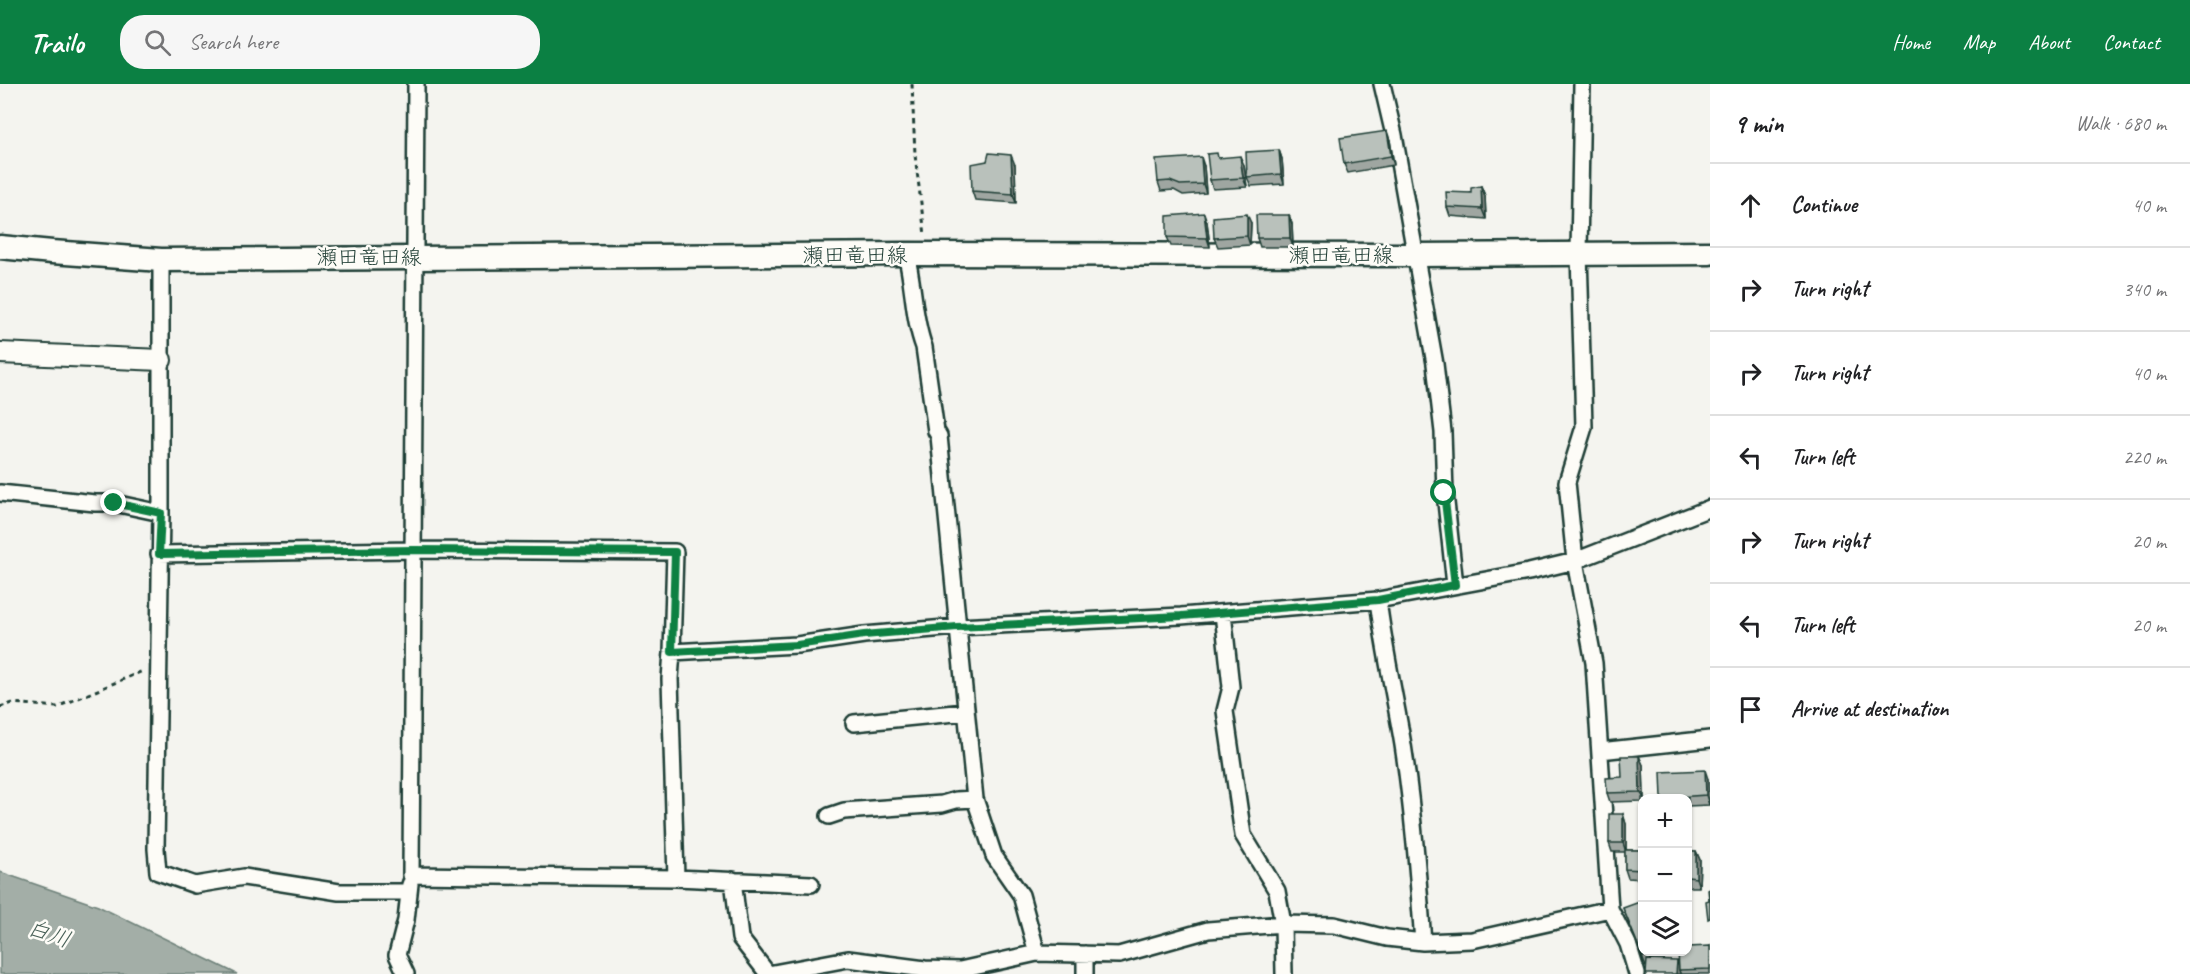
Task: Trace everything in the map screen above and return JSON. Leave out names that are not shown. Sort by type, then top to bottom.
[{"type":"main road","name":"瀬田竜田線","points":[[0,247],[161,260],[414,257],[1710,253]]},
{"type":"street","points":[[406,974],[397,955],[406,921],[411,875],[416,84]]},
{"type":"street","points":[[1382,84],[1394,135],[1416,255],[1437,387],[1443,432],[1444,493],[1455,585]]},
{"type":"street","points":[[1582,84],[1579,253],[1584,427],[1567,482],[1575,561],[1594,663],[1610,909],[1628,944],[1637,974]]},
{"type":"street","points":[[916,255],[912,276],[936,431],[939,436],[975,799],[994,856],[1021,895],[1037,953]]},
{"type":"street","points":[[161,260],[161,513],[156,849],[158,872],[195,885],[244,877],[339,892],[409,892]]},
{"type":"street","points":[[0,352],[161,360]]},
{"type":"street","points":[[0,493],[114,503],[161,513]]},
{"type":"street","points":[[672,652],[797,645],[864,635],[957,627],[1223,613],[1378,600],[1529,572],[1575,561],[1710,508]]},
{"type":"street","points":[[159,554],[414,550],[675,552],[670,679],[676,878]]},
{"type":"street","points":[[1378,600],[1383,641],[1403,746],[1413,825],[1423,942]]},
{"type":"street","points":[[1223,613],[1230,687],[1225,711],[1244,835],[1277,891],[1283,924],[1284,974]]},
{"type":"street","points":[[854,723],[966,712]]},
{"type":"street","points":[[1600,751],[1710,739]]},
{"type":"street","points":[[829,816],[844,812],[975,799]]},
{"type":"street","points":[[411,875],[676,878],[811,884]]},
{"type":"street","points":[[733,880],[740,938],[768,974],[848,959],[960,972],[1037,953],[1119,955],[1208,930],[1283,924],[1334,925],[1387,938],[1423,942],[1472,940],[1610,909]]},
{"type":"street","points":[[1085,954],[1085,974]]},
{"type":"path","points":[[912,84],[916,255]]},
{"type":"path","points":[[0,707],[13,704],[57,707],[157,665]]},
{"type":"water","name":"白川","points":[[0,872],[98,906],[237,974],[0,974]]},
{"type":"building","points":[[1387,131],[1391,156],[1344,164],[1340,138]]},
{"type":"building","points":[[1279,150],[1281,174],[1247,177],[1246,152]]},
{"type":"building","points":[[989,153],[1011,155],[1013,194],[972,191],[971,164],[987,161]]},
{"type":"building","points":[[1217,153],[1218,158],[1240,156],[1243,178],[1210,180],[1207,154]]},
{"type":"building","points":[[1201,157],[1203,184],[1180,185],[1170,181],[1158,182],[1156,160]]},
{"type":"building","points":[[1481,186],[1482,209],[1447,207],[1446,192],[1471,193],[1471,188]]},
{"type":"building","points":[[1204,213],[1207,238],[1167,237],[1167,216]]},
{"type":"building","points":[[1247,214],[1247,236],[1214,238],[1213,217]]},
{"type":"building","points":[[1256,215],[1289,215],[1290,238],[1257,238]]},
{"type":"building","points":[[1621,756],[1639,756],[1640,792],[1607,793],[1606,778],[1622,777]]},
{"type":"building","points":[[1705,770],[1706,795],[1662,794],[1661,772]]},
{"type":"building","points":[[1609,814],[1623,814],[1623,843],[1609,843]]},
{"type":"building","points":[[1625,850],[1638,850],[1638,870],[1625,869]]},
{"type":"building","points":[[1692,851],[1696,851],[1696,878],[1692,878]]},
{"type":"building","points":[[1710,889],[1710,918],[1708,919],[1706,901],[1709,900],[1708,890]]},
{"type":"building","points":[[1638,902],[1638,945],[1623,908]]},
{"type":"building","points":[[1710,946],[1710,969],[1679,970],[1678,956],[1692,956],[1692,947]]},
{"type":"building","points":[[1647,960],[1677,961],[1676,974],[1646,974]]},
{"type":"route","points":[[114,503],[161,513],[159,554],[414,550],[675,552],[672,652],[797,645],[864,635],[957,627],[1181,616],[1378,600],[1419,593],[1455,585],[1444,493]]}]
